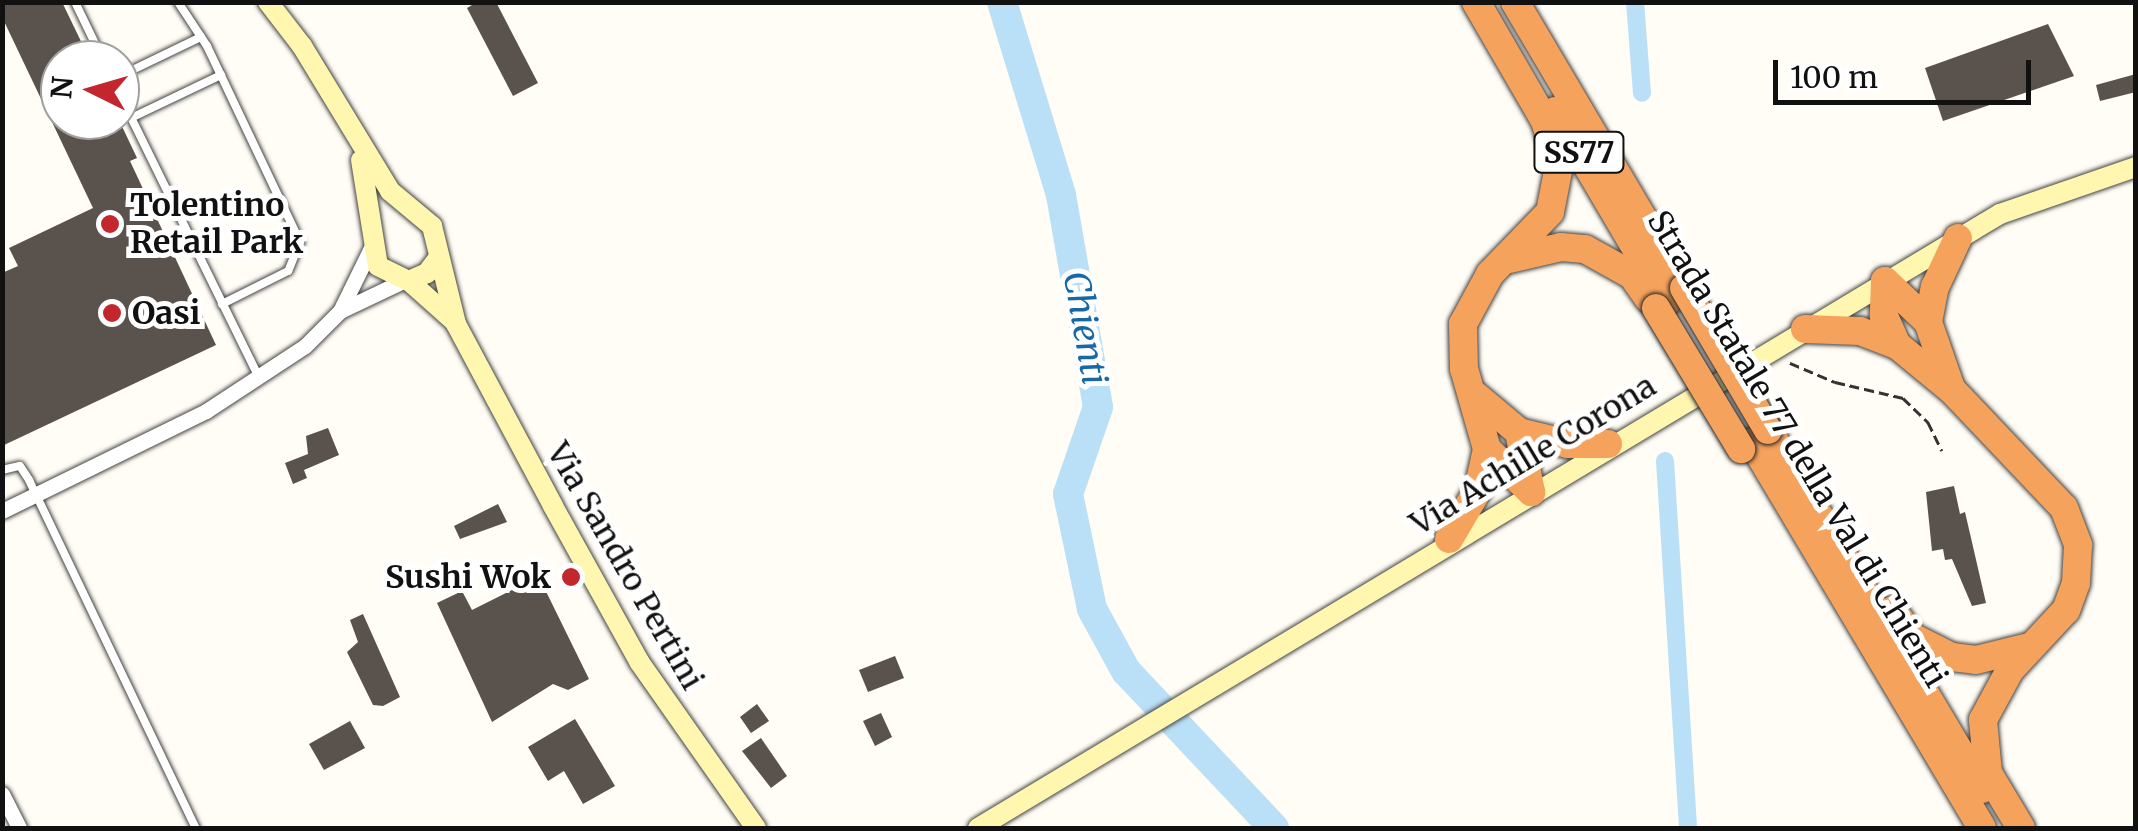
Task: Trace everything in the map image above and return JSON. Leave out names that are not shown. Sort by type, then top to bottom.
[{"type":"highway","points":[[1449,540],[1478,490],[1487,449],[1476,396],[1464,369],[1462,324],[1472,298],[1550,212],[1559,166],[1545,121],[1476,2]]},
{"type":"highway","name":"Strada Statale 77 della Val di Chienti","points":[[1491,2],[2006,828]]},
{"type":"highway","name":"Strada Statale 77 della Val di Chienti","points":[[1515,2],[1633,204],[1675,295]]},
{"type":"highway","points":[[1928,322],[1935,287],[1958,238]]},
{"type":"highway","points":[[1508,260],[1561,247],[1608,256],[1632,275],[1675,295]]},
{"type":"highway","points":[[1885,281],[1928,322],[1953,391]]},
{"type":"highway","points":[[1885,281],[1884,316],[1897,345]]},
{"type":"highway","points":[[1805,329],[1860,331],[1897,345],[1953,391],[2064,508],[2078,545],[2076,582],[2066,610],[1992,694],[1984,720],[1988,773],[2021,828]]},
{"type":"highway","points":[[1476,396],[1519,432],[1568,444],[1608,444]]},
{"type":"highway","points":[[1519,432],[1531,492]]},
{"type":"highway","points":[[1760,436],[1912,637],[1952,657],[1976,660],[2036,645]]},
{"type":"highway","name":"Strada Statale 77 della Val di Chienti","points":[[1760,436],[1853,611],[1982,828]]},
{"type":"highway","points":[[1487,449],[1531,492]]},
{"type":"main road","name":"Via Sandro Pertini","points":[[268,2],[348,126],[414,214],[432,226],[456,324],[640,663],[756,828]]},
{"type":"main road","name":"Via Sandro Pertini","points":[[348,126],[369,184],[373,242],[384,274],[406,281],[456,324]]},
{"type":"main road","name":"Via Achille Corona","points":[[978,828],[1608,444],[1958,238],[2042,195],[2136,167]]},
{"type":"main road","points":[[373,242],[394,216],[414,214]]},
{"type":"main road","points":[[406,281],[427,274],[438,256]]},
{"type":"main road","points":[[732,794],[740,828]]},
{"type":"street","points":[[340,310],[373,242]]},
{"type":"street","points":[[2,511],[206,411],[259,378],[340,310],[406,281]]},
{"type":"street","points":[[2,794],[19,828]]},
{"type":"lane","points":[[75,2],[93,40]]},
{"type":"lane","points":[[178,2],[221,74],[300,242],[288,271],[222,304]]},
{"type":"lane","points":[[140,66],[201,36]]},
{"type":"lane","points":[[140,114],[221,74]]},
{"type":"lane","points":[[140,135],[259,378]]},
{"type":"lane","points":[[2,470],[20,466],[196,828]]},
{"type":"path","points":[[1775,347],[1798,369],[1903,398],[1928,422],[1942,451]]},
{"type":"building","name":"Tolentino Retail Park","points":[[2,2],[62,2],[80,40],[40,40],[40,97],[2,17]]},
{"type":"building","points":[[477,2],[496,2],[538,83],[513,96],[467,8]]},
{"type":"building","points":[[2048,24],[2074,76],[1943,121],[1925,68]]},
{"type":"building","points":[[2136,74],[2136,92],[2100,101],[2096,85]]},
{"type":"building","name":"Tolentino Retail Park","points":[[61,140],[128,140],[137,158],[130,161],[216,345],[2,446],[2,273],[18,266],[9,248],[93,208]]},
{"type":"building","points":[[328,428],[339,455],[304,470],[307,478],[293,484],[285,463],[308,454],[306,436]]},
{"type":"building","points":[[1954,486],[1960,514],[1965,512],[1986,603],[1972,606],[1952,559],[1945,560],[1943,549],[1932,551],[1926,492]]},
{"type":"building","points":[[498,504],[507,522],[460,539],[454,526]]},
{"type":"building","points":[[534,567],[589,679],[568,690],[553,684],[492,722],[437,603],[462,591],[472,610],[514,589],[509,579]]},
{"type":"building","points":[[363,614],[400,697],[383,706],[373,705],[347,652],[358,642],[350,620]]},
{"type":"building","points":[[895,656],[904,678],[868,692],[859,670]]},
{"type":"building","points":[[757,704],[769,721],[751,733],[740,717]]},
{"type":"building","points":[[881,713],[892,737],[875,746],[863,721]]},
{"type":"building","points":[[575,719],[615,786],[583,804],[564,771],[548,781],[528,747]]},
{"type":"building","points":[[350,721],[365,748],[324,770],[309,744]]},
{"type":"building","points":[[761,738],[787,776],[771,788],[742,751]]},
{"type":"waterway","name":"Chienti","points":[[1002,2],[1061,195],[1098,407],[1068,494],[1092,609],[1126,671],[1274,828]]},
{"type":"waterway","points":[[1635,2],[1642,93]]},
{"type":"waterway","points":[[1665,461],[1688,828]]},
{"type":"place","name":"Tolentino Retail Park","points":[[110,224]]},
{"type":"place","name":"Oasi","points":[[112,313]]},
{"type":"place","name":"Sushi Wok","points":[[571,577]]}]
